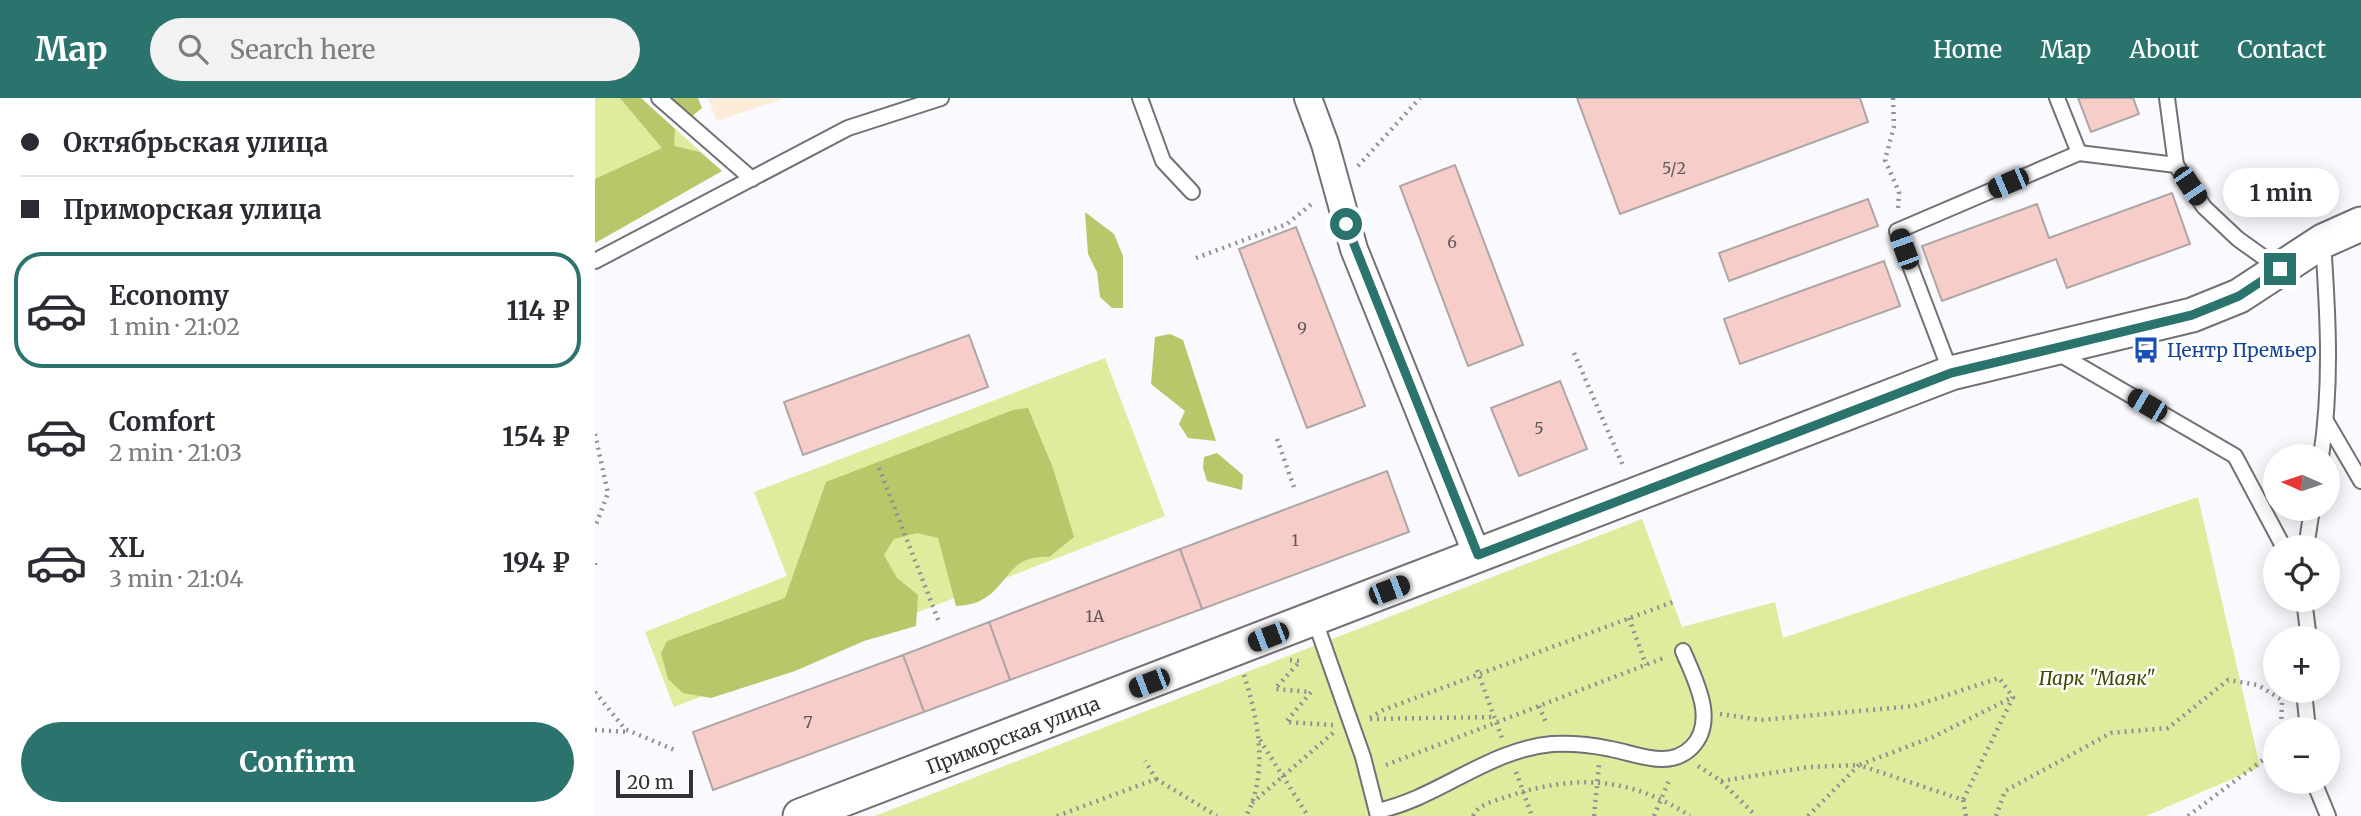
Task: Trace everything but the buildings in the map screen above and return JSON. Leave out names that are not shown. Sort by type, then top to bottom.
[{"type":"street","points":[[1308,98],[1354,249],[1478,555]]},
{"type":"street","name":"Приморская улица","points":[[800,816],[1951,373],[2192,315],[2239,296],[2323,241],[2361,224]]},
{"type":"lane","points":[[659,98],[752,179]]},
{"type":"lane","points":[[595,261],[848,128],[941,98]]},
{"type":"lane","points":[[1140,98],[1163,161],[1192,192]]},
{"type":"lane","points":[[2057,98],[2079,153]]},
{"type":"lane","points":[[2167,98],[2176,165],[2204,208],[2238,239],[2280,269]]},
{"type":"lane","points":[[1951,373],[1897,231],[2079,153],[2176,165]]},
{"type":"lane","points":[[2323,241],[2328,337],[2323,444]]},
{"type":"lane","points":[[2049,348],[2235,456],[2277,535]]},
{"type":"lane","points":[[2326,421],[2361,481]]},
{"type":"lane","points":[[1314,618],[1363,757],[1378,813],[1404,804],[1483,764],[1516,751],[1554,744],[1601,747],[1660,760],[1681,754],[1692,747],[1699,737],[1704,712],[1683,651]]},
{"type":"lane","points":[[2319,794],[2328,816]]},
{"type":"path","points":[[1196,258],[1287,223],[1317,200],[1336,190],[1420,98]]},
{"type":"path","points":[[1893,98],[1894,126],[1885,160],[1899,192],[1897,231]]},
{"type":"path","points":[[1574,353],[1623,466]]},
{"type":"path","points":[[595,434],[608,494],[595,527]]},
{"type":"path","points":[[1277,439],[1295,490]]},
{"type":"path","points":[[879,468],[939,622]]},
{"type":"path","points":[[595,563],[595,569]]},
{"type":"path","points":[[1370,719],[1383,710],[1477,672],[1672,602]]},
{"type":"path","points":[[1629,618],[1646,665]]},
{"type":"path","points":[[1386,765],[1495,720],[1683,651]]},
{"type":"path","points":[[1252,803],[1281,775],[1335,731],[1333,725],[1286,722],[1311,692],[1275,689],[1300,661],[1279,659]]},
{"type":"path","points":[[1241,668],[1254,709],[1258,738],[1257,779],[1246,816]]},
{"type":"path","points":[[1477,672],[1505,746]]},
{"type":"path","points":[[1704,712],[1761,720],[1914,706],[1999,678],[2013,697]]},
{"type":"path","points":[[1996,816],[2005,791],[2111,733],[2168,729],[2228,680],[2258,685],[2282,700],[2281,717]]},
{"type":"path","points":[[595,692],[625,729],[677,751]]},
{"type":"path","points":[[1721,781],[1809,767],[1859,765],[1933,737],[2013,697]]},
{"type":"path","points":[[1966,816],[1963,800],[2013,697]]},
{"type":"path","points":[[1370,719],[1495,720]]},
{"type":"path","points":[[1370,719],[1371,728]]},
{"type":"path","points":[[595,730],[633,732]]},
{"type":"path","points":[[1258,738],[1308,816]]},
{"type":"path","points":[[1594,816],[1601,747]]},
{"type":"path","points":[[1381,753],[1391,777]]},
{"type":"path","points":[[1654,816],[1681,754],[1721,781],[1756,816]]},
{"type":"path","points":[[2188,816],[2263,760]]},
{"type":"path","points":[[1145,761],[1156,779],[1217,816]]},
{"type":"path","points":[[1512,761],[1532,816]]},
{"type":"path","points":[[1859,765],[1963,800]]},
{"type":"path","points":[[1808,816],[1859,765]]},
{"type":"path","points":[[1057,816],[1156,779]]},
{"type":"path","points":[[1473,816],[1483,805],[1523,792],[1561,782],[1598,782],[1626,786],[1662,799],[1690,816]]},
{"type":"shaded area","points":[[708,98],[785,98],[717,121]]},
{"type":"green space","points":[[595,98],[641,98],[722,171],[595,243]]},
{"type":"green space","points":[[620,98],[641,98],[675,129],[674,146],[700,152],[722,171],[595,243],[595,179],[662,148]]},
{"type":"green space","points":[[669,98],[698,98],[702,108],[691,117]]},
{"type":"green space","points":[[1085,212],[1114,234],[1123,256],[1123,308],[1112,308],[1100,297],[1097,272],[1088,254]]},
{"type":"green space","points":[[1170,334],[1183,340],[1216,441],[1188,438],[1179,424],[1185,411],[1151,384],[1155,337]]},
{"type":"green space","points":[[1105,358],[1165,516],[674,707],[645,632],[787,576],[754,492]]},
{"type":"green space","points":[[1028,408],[1053,468],[1074,537],[1049,557],[1033,558],[1021,563],[987,597],[974,603],[956,606],[938,538],[917,533],[894,539],[884,555],[897,578],[918,595],[916,626],[864,641],[795,671],[711,698],[683,693],[668,679],[661,653],[667,641],[785,598],[826,482],[1013,410]]},
{"type":"green space","points":[[1217,453],[1243,475],[1242,490],[1207,481],[1203,468],[1204,457]]},
{"type":"green space","name":"Парк \"Маяк\"","points":[[2198,497],[2260,767],[2146,816],[875,816],[1642,519],[1682,627],[1775,602],[1783,638]]},
{"type":"place","name":"Центр Премьер","points":[[2146,350]]},
{"type":"route","points":[[1346,224],[1478,555],[1951,373],[2192,315],[2239,296],[2280,269]]}]
